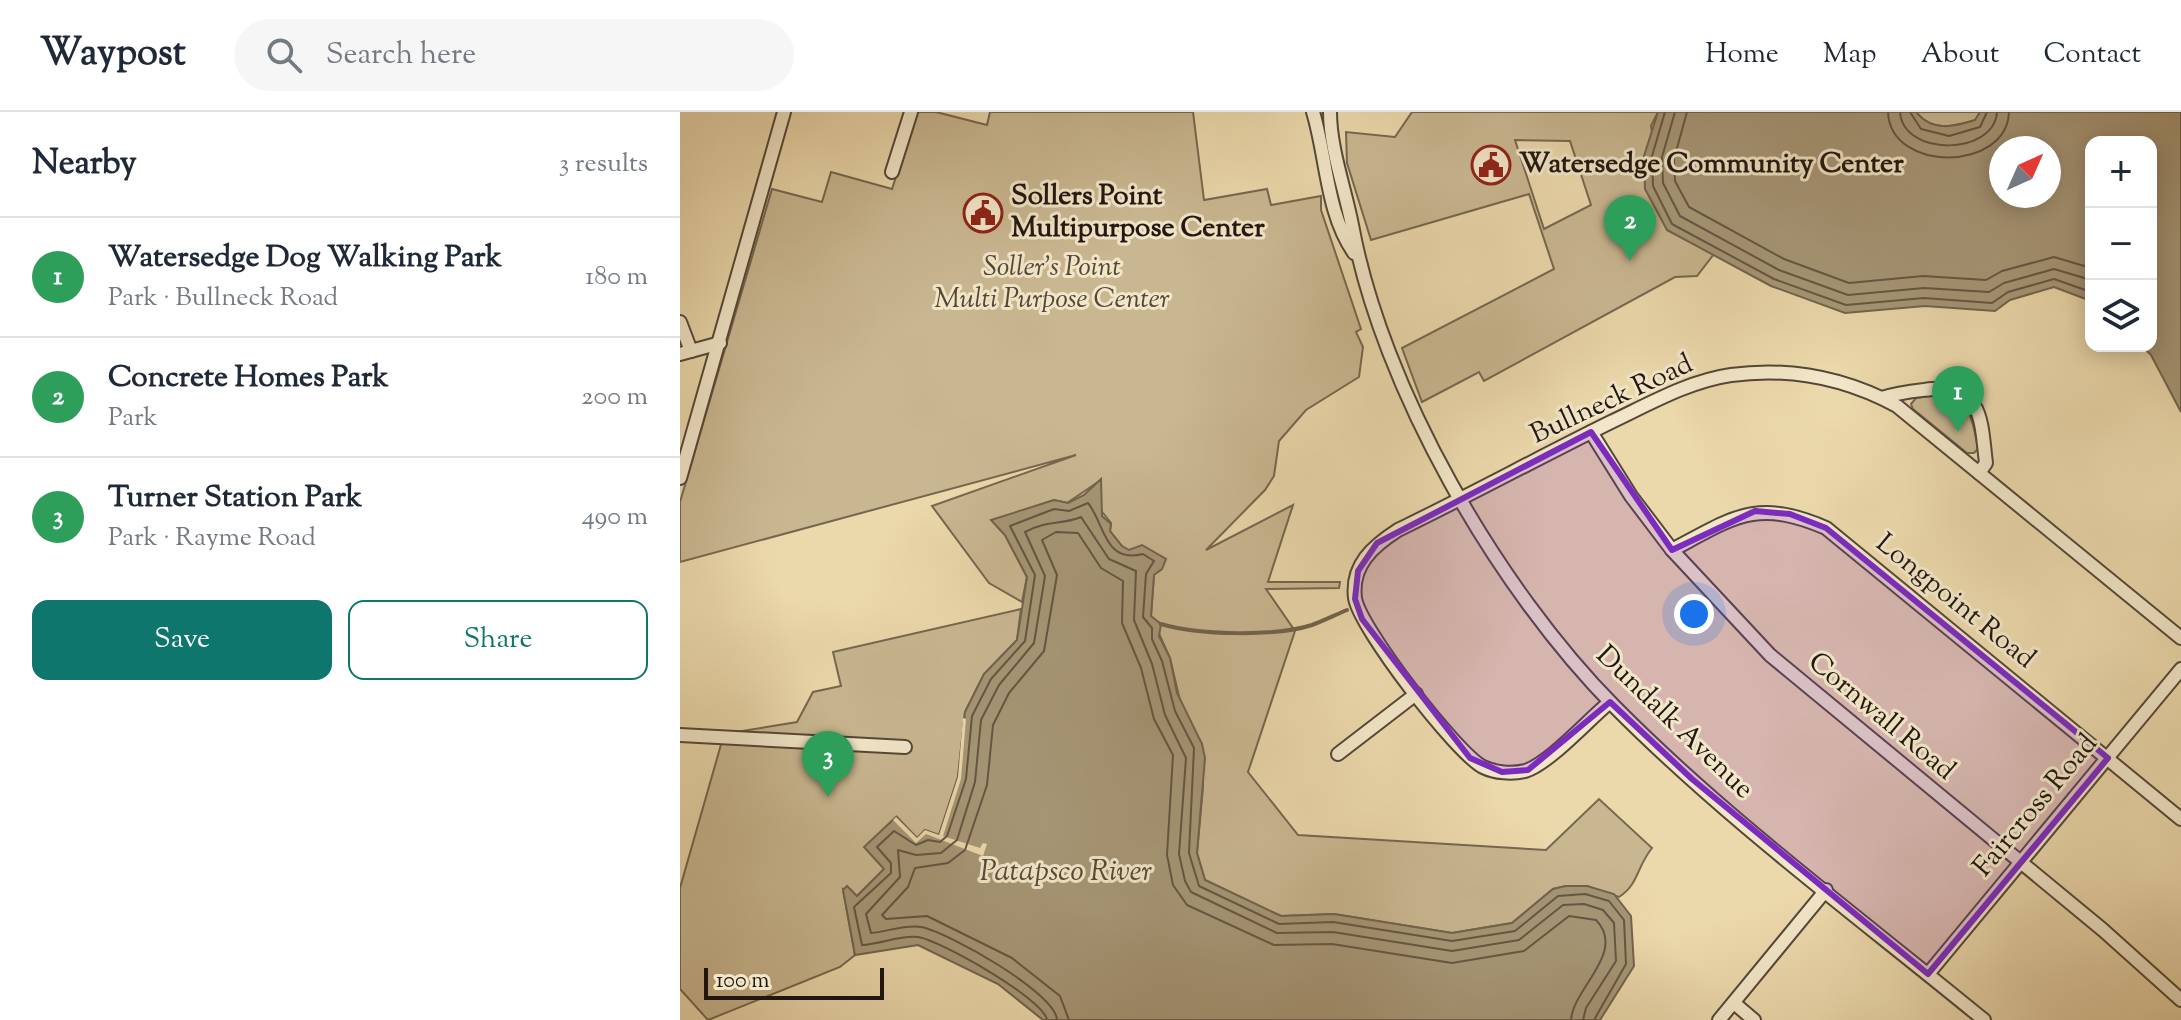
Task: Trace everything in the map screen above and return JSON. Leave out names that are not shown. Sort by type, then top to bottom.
[{"type":"street","points":[[680,478],[784,112]]},
{"type":"street","points":[[892,172],[911,112]]},
{"type":"street","name":"Dundalk Avenue","points":[[1313,112],[1336,214],[1344,239],[1358,258]]},
{"type":"street","name":"Dundalk Avenue","points":[[1330,112],[1358,258],[1396,369],[1462,499],[1503,566],[1577,665],[1610,702],[1692,779],[1984,1020]]},
{"type":"street","points":[[680,322],[686,352],[720,343]]},
{"type":"street","name":"Bullneck Road","points":[[1610,702],[1528,770],[1502,772],[1483,767],[1470,758],[1416,694],[1362,619],[1355,599],[1358,571],[1377,543],[1666,396],[1728,375],[1792,373],[1827,379],[1882,398],[1913,419],[2181,638]]},
{"type":"street","points":[[1882,398],[1898,392],[1937,389],[1953,389],[1967,395],[1978,410],[1983,438],[1986,463],[1979,473]]},
{"type":"street","name":"Cornwall Road","points":[[1591,432],[1631,496],[1672,550],[1770,655],[2181,1000]]},
{"type":"street","name":"Longpoint Road","points":[[1672,550],[1755,511],[1790,514],[1826,528],[2181,819]]},
{"type":"street","name":"Faircross Road","points":[[1928,974],[2181,669]]},
{"type":"street","points":[[1338,754],[1416,694]]},
{"type":"street","points":[[680,735],[905,747]]},
{"type":"street","points":[[1719,1020],[1826,890]]},
{"type":"street","points":[[1734,1003],[1754,1020]]},
{"type":"highlighted area","points":[[1591,432],[1672,550],[1755,511],[1790,514],[1826,528],[2108,758],[1928,974],[1692,779],[1610,702],[1528,770],[1502,772],[1470,758],[1362,619],[1355,599],[1358,571],[1377,543]]},
{"type":"green space","name":"Soller's Point Multi Purpose Center","points":[[917,112],[936,112],[987,125],[990,112],[1193,112],[1204,200],[1267,189],[1271,205],[1321,196],[1321,210],[1361,329],[1356,332],[1363,347],[1359,377],[1306,410],[1279,441],[1274,476],[1265,490],[1206,550],[1293,505],[1268,582],[1340,582],[1339,588],[1266,589],[1295,631],[1248,772],[1298,835],[1546,850],[1599,799],[1652,848],[1626,892],[1619,897],[1587,886],[1553,889],[1512,923],[1452,933],[1334,914],[1281,916],[1205,880],[1197,853],[1203,787],[1202,744],[1182,709],[1170,658],[1151,616],[1154,575],[1110,531],[1111,523],[1099,508],[1101,480],[1067,503],[1054,500],[992,521],[1005,535],[1027,577],[1022,602],[989,583],[932,506],[1076,455],[680,562],[680,502],[772,189],[822,202],[831,172],[892,189]]},
{"type":"green space","points":[[1412,112],[1658,112],[1651,126],[1667,230],[1714,254],[1697,276],[1675,277],[1484,381],[1479,372],[1422,402],[1402,348],[1554,269],[1529,194],[1371,240],[1347,163],[1346,132],[1395,137]],"holes":[[[1515,140],[1570,141],[1591,205],[1544,229]]]},
{"type":"green space","points":[[1916,112],[1980,112],[1976,120],[1943,126],[1929,123]]},
{"type":"green space","points":[[1942,394],[1960,402],[1969,414],[1978,449],[1974,453],[1967,453],[1913,409],[1911,404],[1916,398]]},
{"type":"green space","points":[[1021,609],[1017,640],[984,674],[965,712],[958,777],[939,835],[917,838],[897,817],[885,868],[857,896],[843,889],[855,955],[840,967],[708,1020],[680,989],[680,888],[724,734],[797,722],[813,692],[841,686],[833,652]]},
{"type":"water","points":[[1658,112],[1916,112],[1929,123],[1943,126],[1975,120],[1980,112],[2181,112],[2181,412],[2148,352],[2157,352],[2157,136],[2085,136],[2085,299],[2054,287],[2010,300],[1995,311],[1925,306],[1845,313],[1771,286],[1667,230],[1645,189],[1644,156]]},
{"type":"water","name":"Patapsco River","points":[[1101,479],[1102,516],[1111,524],[1110,531],[1122,546],[1129,550],[1142,545],[1166,559],[1162,569],[1154,575],[1151,616],[1161,624],[1159,636],[1170,658],[1177,693],[1202,744],[1205,758],[1197,853],[1205,880],[1281,916],[1334,914],[1452,933],[1512,923],[1553,889],[1587,886],[1614,894],[1631,916],[1634,966],[1600,1020],[1043,1020],[998,984],[918,945],[855,955],[843,890],[847,886],[857,896],[884,869],[864,847],[896,817],[917,838],[925,830],[939,835],[958,777],[965,712],[984,674],[1017,640],[1027,577],[1005,535],[991,520],[1054,500],[1068,503],[1084,495]]},
{"type":"pier","points":[[963,718],[966,719],[961,779],[943,836],[980,848],[983,843],[987,844],[983,856],[926,834],[916,843],[893,820],[896,817],[917,838],[925,830],[939,835],[958,777]]},
{"type":"waterway","points":[[1161,624],[1215,632],[1257,633],[1312,625],[1347,610]]},
{"type":"place","name":"Watersedge Community Center","points":[[1491,165]]},
{"type":"place","name":"Sollers Point Multipurpose Center","points":[[983,213]]},
{"type":"place","name":"Concrete Homes Park","points":[[1630,261]]},
{"type":"place","name":"Watersedge Dog Walking Park","points":[[1958,432]]},
{"type":"place","name":"Turner Station Park","points":[[828,797]]}]
